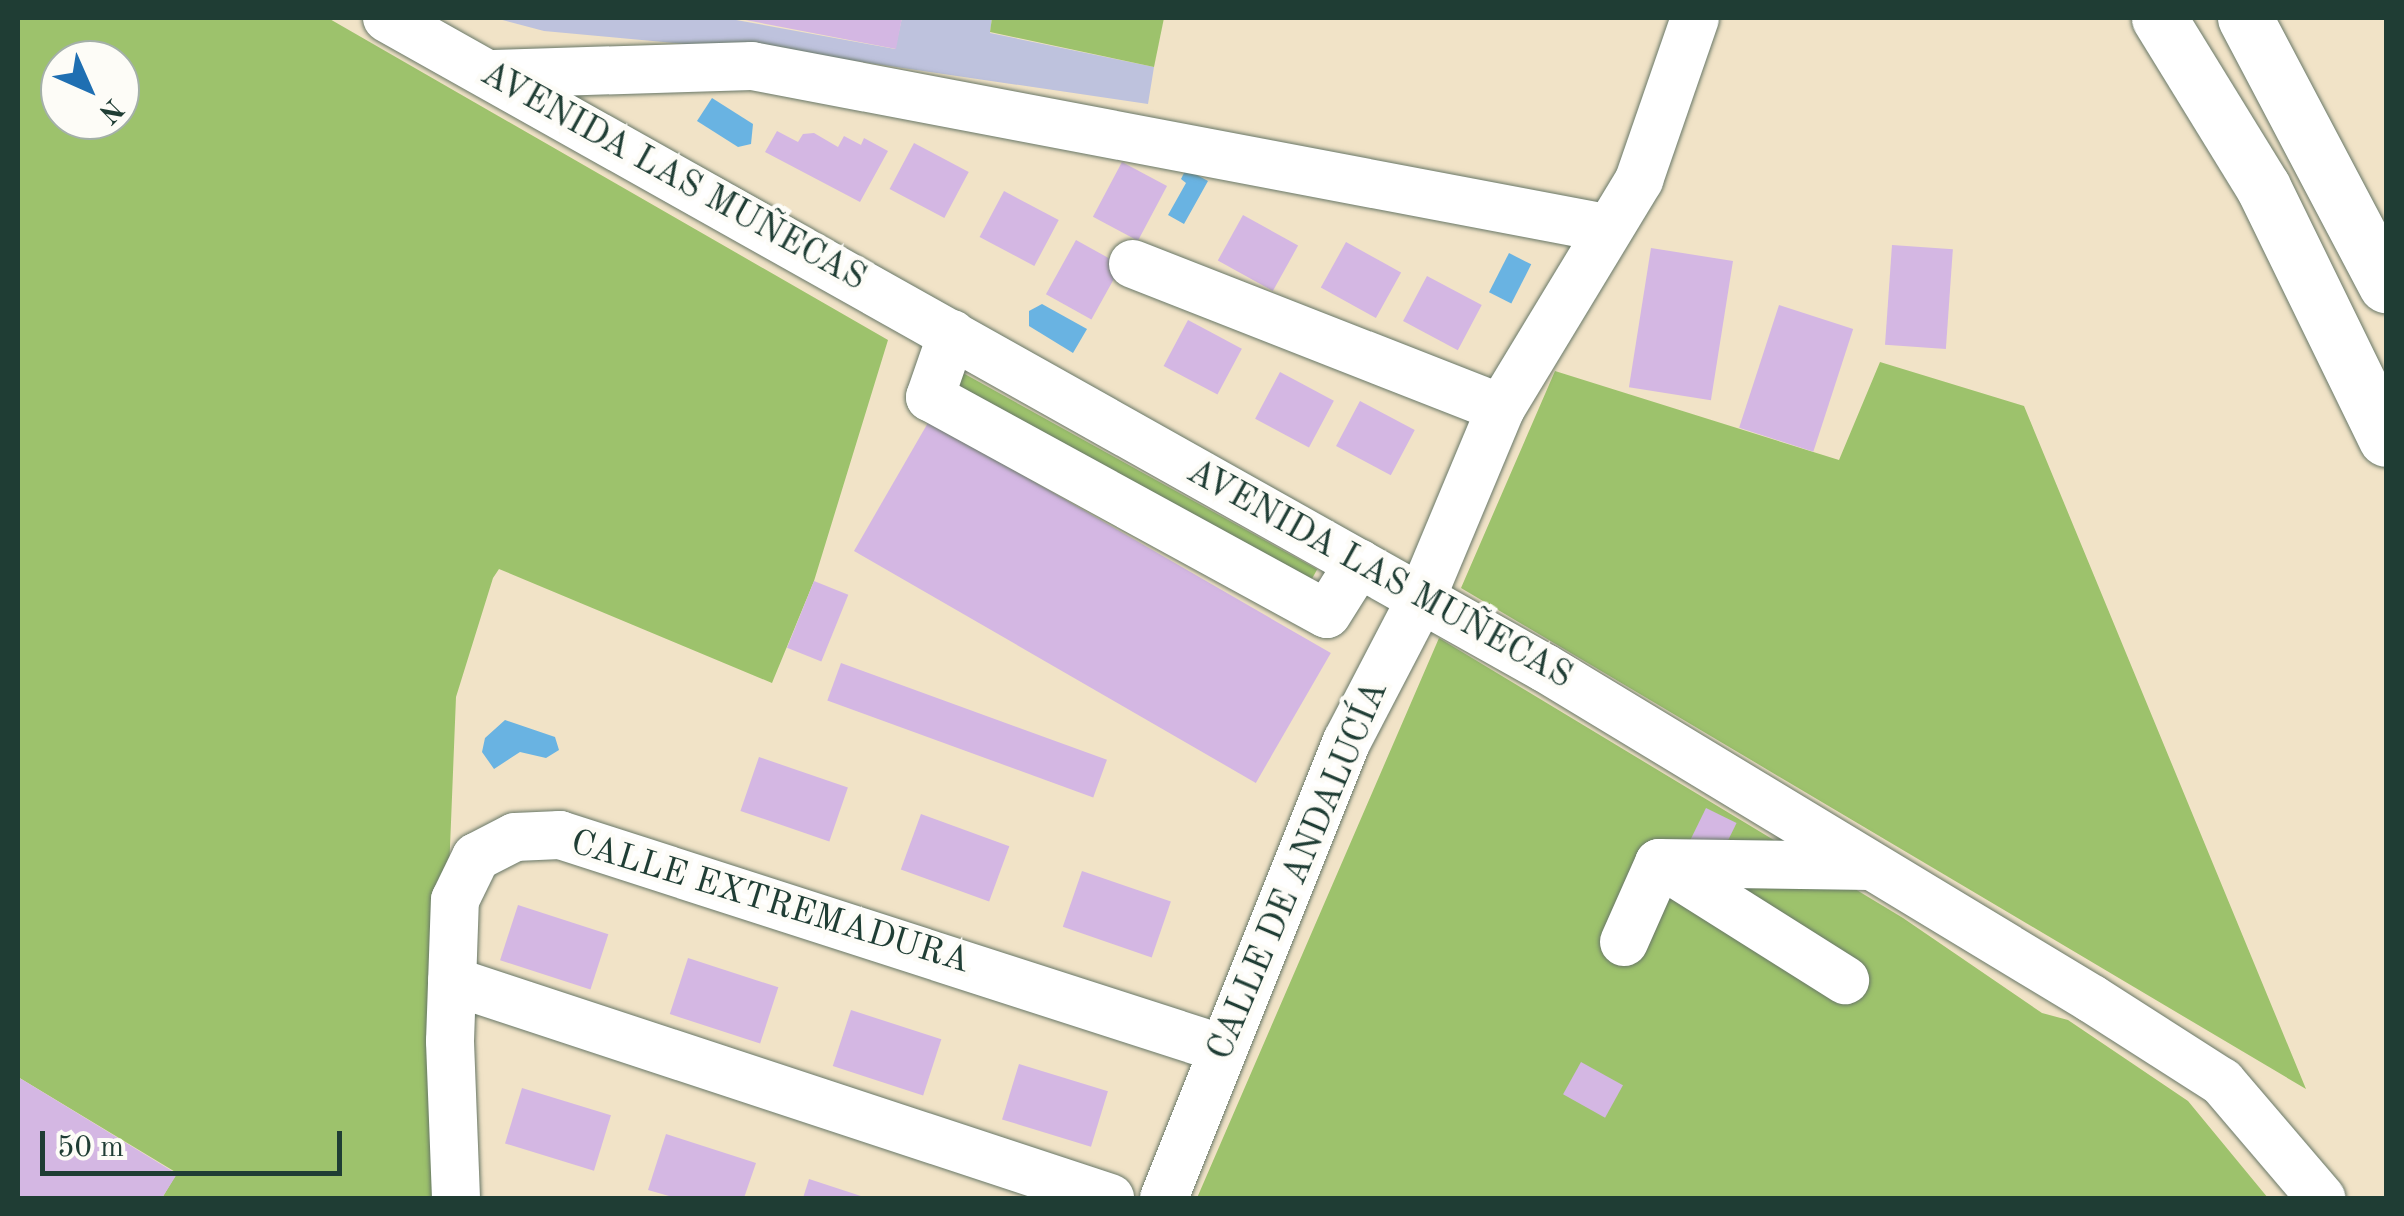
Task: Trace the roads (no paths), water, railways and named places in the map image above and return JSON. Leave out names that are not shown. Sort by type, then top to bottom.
[{"type":"highway","points":[[2159,18],[2263,187],[2386,439]]},
{"type":"highway","points":[[2245,18],[2386,285]]},
{"type":"street","name":"AVENIDA LAS MUÑECAS","points":[[388,18],[1421,599],[1874,866],[2222,1082],[2321,1198]]},
{"type":"street","name":"CALLE DE ANDALUCÍA","points":[[1164,1198],[1347,741],[1421,599],[1501,408],[1605,228],[1639,180],[1695,18]]},
{"type":"street","points":[[493,74],[752,66],[1605,228]]},
{"type":"street","points":[[1133,264],[1501,408]]},
{"type":"street","points":[[952,334],[930,397],[1327,614],[1358,564]]},
{"type":"street","name":"CALLE EXTREMADURA","points":[[465,1196],[452,981],[455,900],[476,857],[515,837],[560,836],[1223,1049]]},
{"type":"street","points":[[1660,863],[1874,866]]},
{"type":"street","points":[[1624,942],[1660,863]]},
{"type":"street","points":[[1660,863],[1844,980]]},
{"type":"street","points":[[452,981],[1110,1198]]},
{"type":"water","points":[[712,98],[753,124],[751,144],[738,147],[697,121]]},
{"type":"water","points":[[1186,169],[1208,181],[1184,224],[1168,215],[1186,183],[1181,179]]},
{"type":"water","points":[[1509,253],[1531,264],[1511,304],[1489,292]]},
{"type":"water","points":[[1042,304],[1087,329],[1073,353],[1029,326],[1029,311]]},
{"type":"water","points":[[505,720],[555,737],[559,750],[546,758],[520,752],[494,769],[482,752],[485,738]]}]
